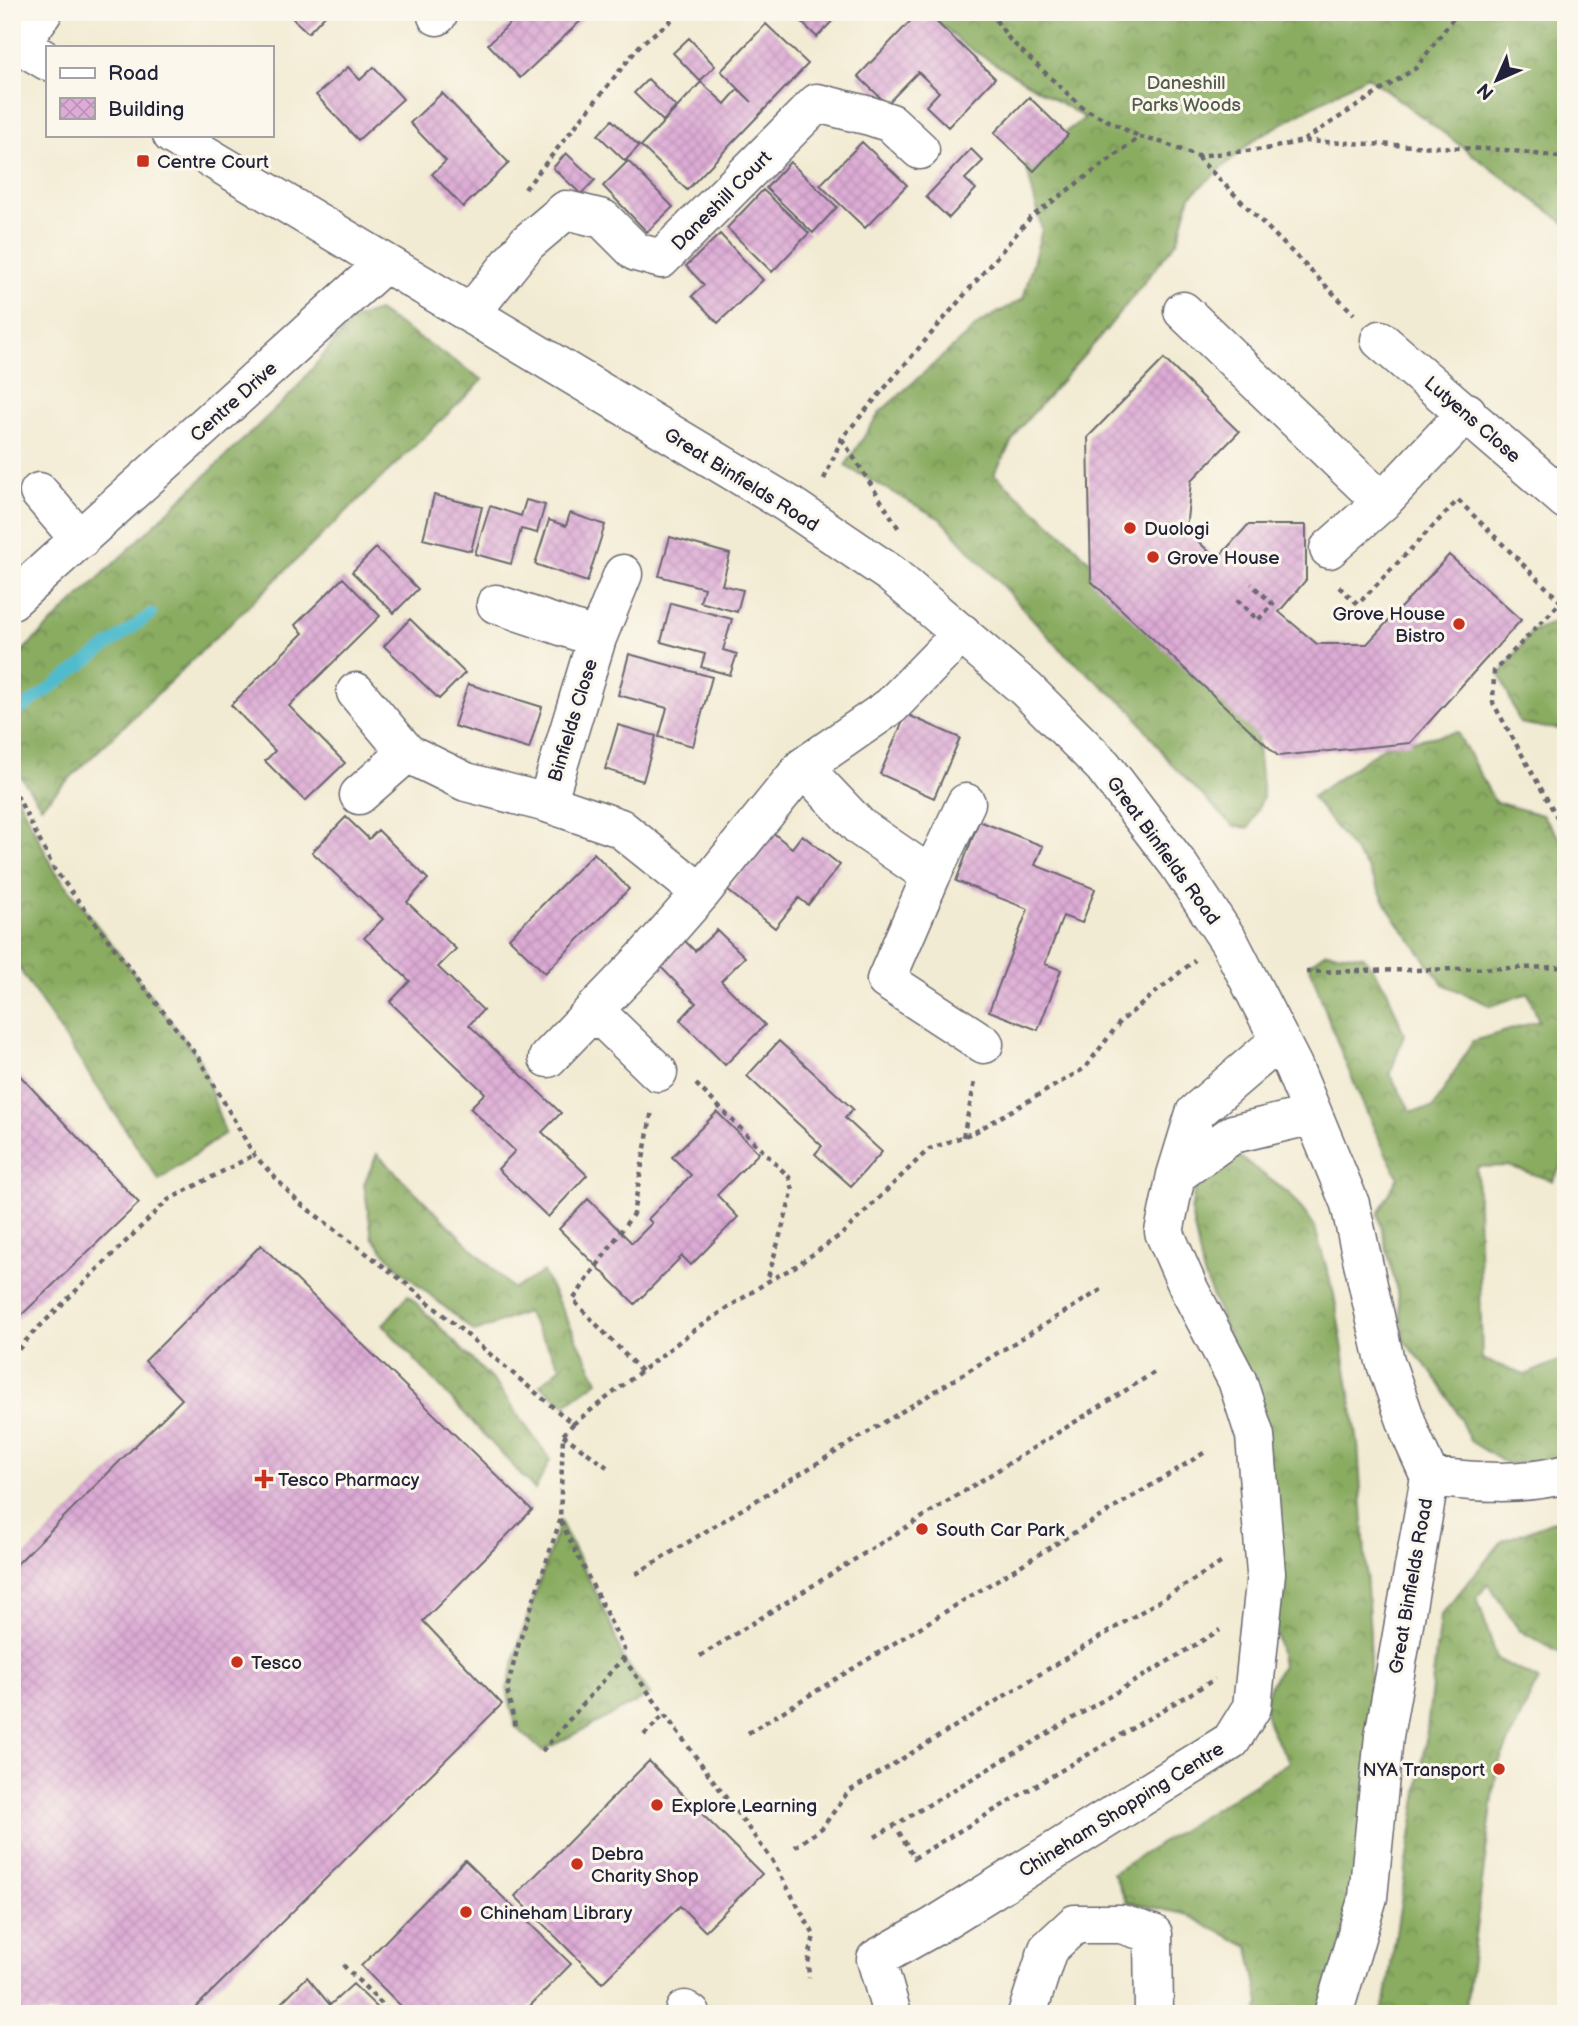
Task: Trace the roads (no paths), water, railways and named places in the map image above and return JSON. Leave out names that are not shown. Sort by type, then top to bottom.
[{"type":"street","points":[[27,49],[43,12]]},
{"type":"street","name":"Daneshill Court","points":[[470,314],[527,243],[566,210],[603,219],[636,252],[661,259],[817,103],[891,123],[920,150]]},
{"type":"street","name":"Great Binfields Road","points":[[174,136],[788,504],[891,574],[1026,689],[1103,766],[1178,864],[1230,943],[1280,1040],[1350,1204],[1385,1361],[1411,1435],[1430,1477],[1384,1736],[1368,1897],[1333,2014]]},
{"type":"street","name":"Centre Drive","points":[[12,600],[386,263]]},
{"type":"street","points":[[1183,311],[1382,502]]},
{"type":"street","name":"Lutyens Close","points":[[1380,340],[1566,500]]},
{"type":"street","points":[[1329,549],[1382,502],[1466,412]]},
{"type":"street","points":[[38,492],[80,540]]},
{"type":"street","name":"Binfields Close","points":[[547,803],[597,638],[623,574]]},
{"type":"street","name":"Binfields Close","points":[[496,604],[597,638]]},
{"type":"street","points":[[548,1058],[595,1011],[701,893],[803,767],[891,706],[962,633]]},
{"type":"street","name":"Binfields Close","points":[[356,692],[407,753],[466,782],[547,803],[620,828],[701,893]]},
{"type":"street","points":[[359,794],[407,753]]},
{"type":"street","points":[[803,767],[860,827],[931,876]]},
{"type":"street","points":[[967,803],[931,876],[886,980],[984,1044]]},
{"type":"street","points":[[595,1011],[674,1075]]},
{"type":"street","name":"Chineham Shopping Centre","points":[[892,2014],[876,1959],[933,1927],[1231,1741],[1252,1707],[1266,1573],[1255,1436],[1237,1380],[1189,1289],[1164,1232],[1176,1175],[1195,1113],[1280,1040]]},
{"type":"street","points":[[1176,1175],[1233,1134],[1313,1115]]},
{"type":"street","points":[[1430,1477],[1489,1483],[1546,1479],[1566,1474]]},
{"type":"street","points":[[1027,2014],[1048,1949],[1076,1924],[1121,1924],[1153,1934],[1154,2014]]},
{"type":"waterway","points":[[12,716],[151,614]]},
{"type":"place","name":"Centre Court","points":[[143,161]]},
{"type":"place","name":"Duologi","points":[[1130,528]]},
{"type":"place","name":"Grove House","points":[[1153,557]]},
{"type":"place","name":"Grove House Bistro","points":[[1459,624]]},
{"type":"place","name":"Tesco Pharmacy","points":[[264,1479]]},
{"type":"place","name":"South Car Park","points":[[922,1529]]},
{"type":"place","name":"Tesco","points":[[237,1662]]},
{"type":"place","name":"NYA Transport","points":[[1499,1769]]},
{"type":"place","name":"Explore Learning","points":[[657,1805]]},
{"type":"place","name":"Debra Charity Shop","points":[[577,1864]]},
{"type":"place","name":"Chineham Library","points":[[466,1912]]},
{"type":"park label","name":"Daneshill Parks Woods","points":[[1186,93]]}]
